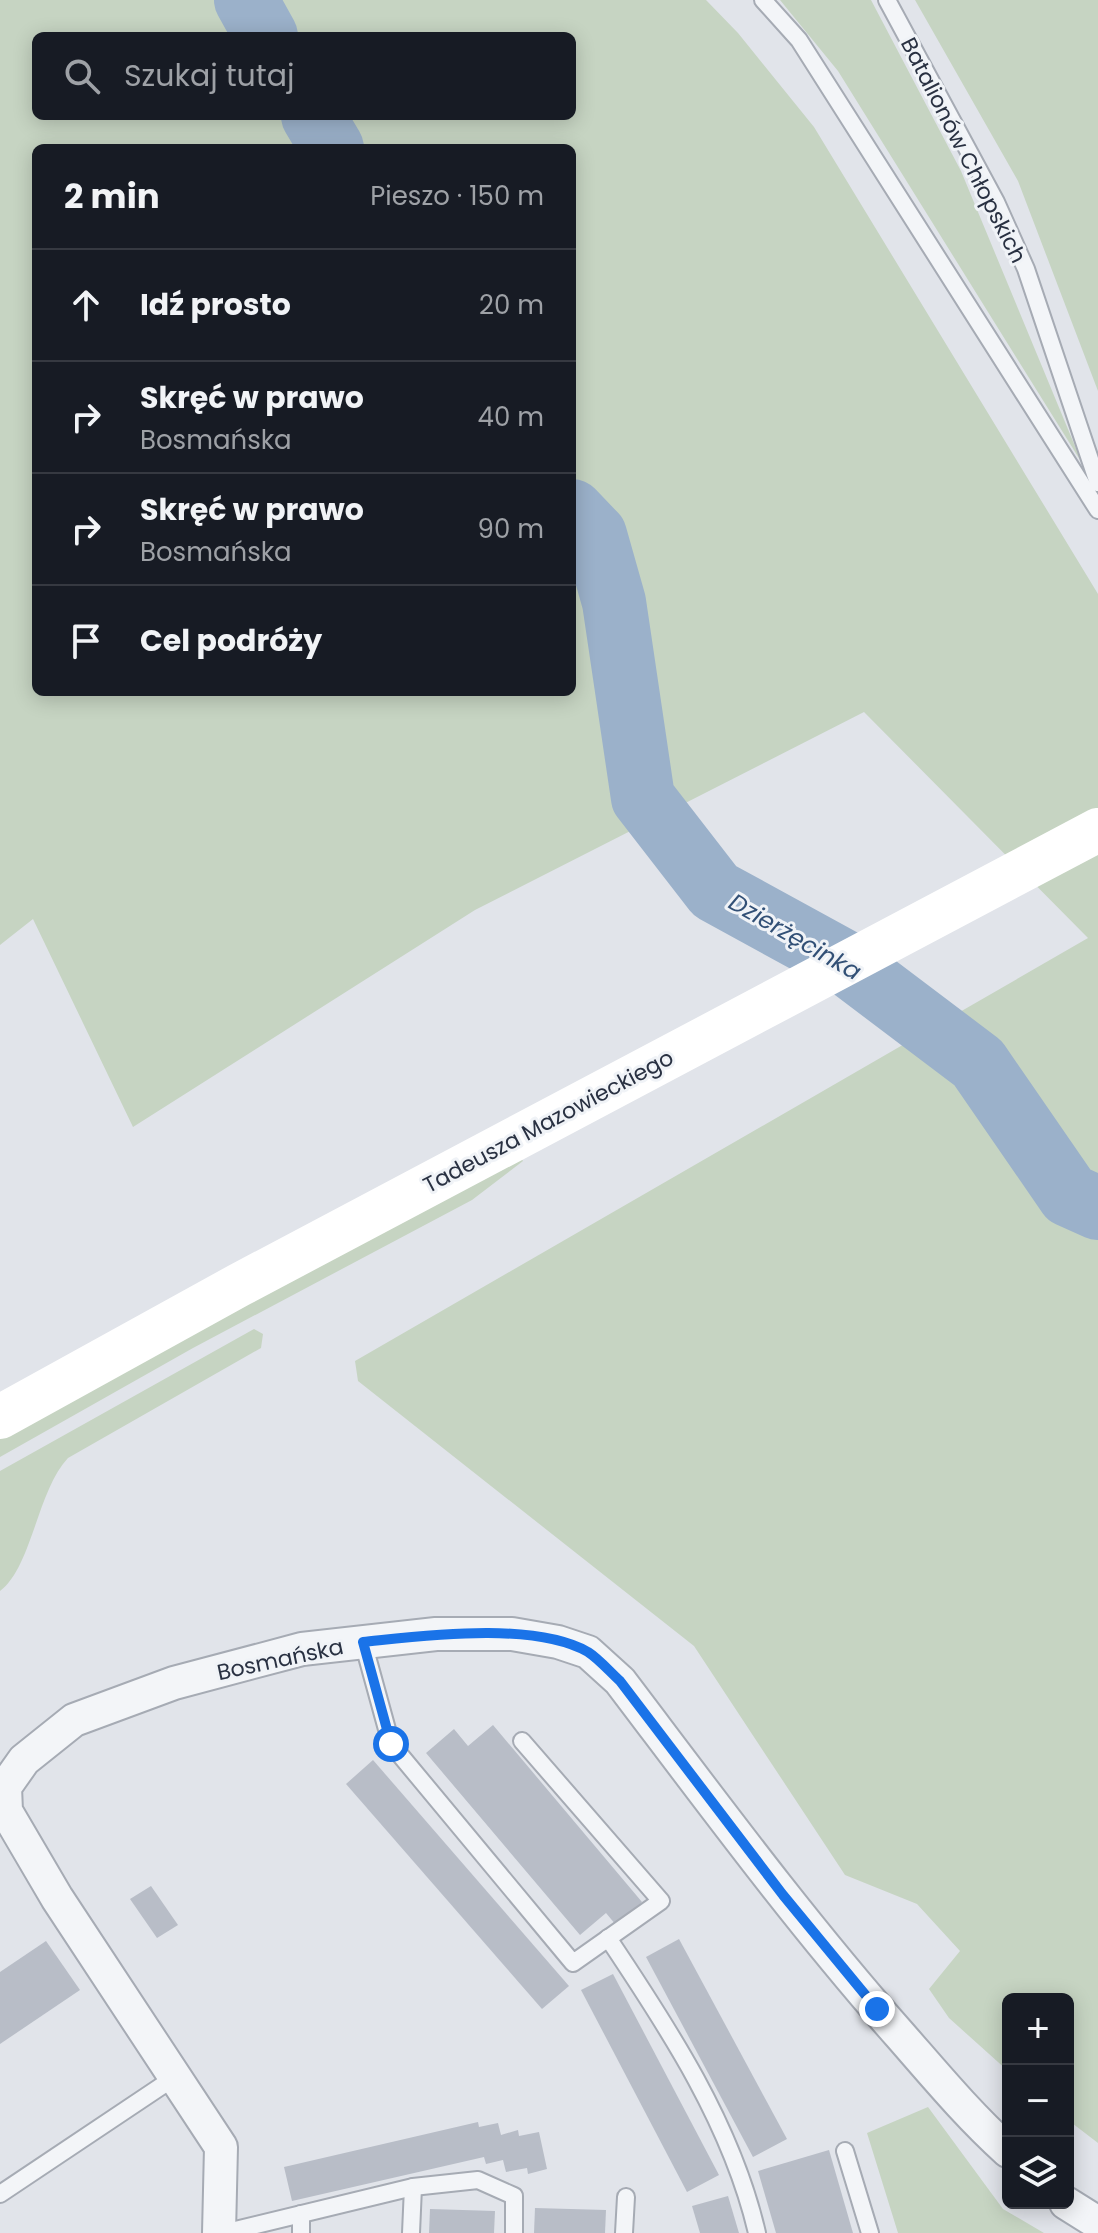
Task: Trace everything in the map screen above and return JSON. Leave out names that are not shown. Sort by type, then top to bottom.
[{"type":"main road","name":"Tadeusza Mazowieckiego","points":[[0,1417],[226,1292],[1098,830]]},
{"type":"street","name":"Bosmańska","points":[[221,2233],[221,2147],[42,1873],[6,1811],[5,1787],[24,1760],[74,1720],[174,1683],[302,1649],[363,1642],[436,1634],[512,1634],[558,1642],[588,1652],[620,1681],[783,1895],[877,2009],[983,2129],[1002,2146]]},
{"type":"street","points":[[1074,2208],[1098,2223]]},
{"type":"lane","points":[[763,0],[799,40],[1098,510]]},
{"type":"lane","name":"Batalionów Chłopskich","points":[[887,0],[996,202],[1022,258],[1083,429],[1098,483]]},
{"type":"lane","points":[[363,1642],[391,1744],[573,1963],[661,1901],[522,1741]]},
{"type":"lane","points":[[608,1938],[661,2016],[722,2132],[747,2193],[757,2233]]},
{"type":"lane","points":[[0,2194],[175,2077]]},
{"type":"lane","points":[[845,2151],[870,2233]]},
{"type":"lane","points":[[221,2233],[413,2187],[478,2180],[514,2196],[514,2233]]},
{"type":"lane","points":[[411,2233],[413,2187]]},
{"type":"lane","points":[[624,2233],[626,2197]]},
{"type":"lane","points":[[301,2214],[301,2233]]},
{"type":"green space","points":[[0,0],[706,0],[738,33],[814,127],[1098,594],[1098,2143],[1074,2125],[1074,1993],[1002,1993],[1002,2066],[949,2018],[929,1989],[960,1951],[917,1904],[845,1875],[694,1646],[358,1381],[355,1361],[1088,938],[864,712],[475,910],[133,1127],[33,919],[0,945]]},
{"type":"green space","points":[[780,0],[871,0],[961,171],[1082,463],[838,71]]},
{"type":"green space","points":[[915,0],[1098,0],[1098,391],[1018,181]]},
{"type":"green space","points":[[521,1158],[523,1161],[472,1200],[193,1348],[0,1457],[0,1439],[115,1373]]},
{"type":"green space","points":[[254,1329],[263,1334],[261,1348],[68,1458],[49,1489],[20,1565],[0,1591],[0,1471]]},
{"type":"green space","points":[[928,2107],[1002,2209],[1044,2233],[898,2233],[867,2133]]},
{"type":"building","points":[[493,1725],[642,1902],[616,1925],[606,1913],[580,1935],[426,1753],[454,1729],[468,1746]]},
{"type":"building","points":[[373,1760],[569,1986],[542,2009],[346,1784]]},
{"type":"building","points":[[151,1886],[178,1925],[157,1938],[130,1899]]},
{"type":"building","points":[[679,1939],[787,2139],[753,2157],[646,1957]]},
{"type":"building","points":[[46,1941],[80,1990],[0,2044],[0,1972]]},
{"type":"building","points":[[613,1974],[719,2175],[687,2192],[581,1990]]},
{"type":"building","points":[[478,2122],[479,2127],[498,2123],[501,2135],[518,2130],[519,2136],[539,2132],[547,2169],[528,2174],[527,2168],[506,2172],[503,2160],[486,2164],[484,2157],[292,2201],[284,2167]]},
{"type":"building","points":[[829,2150],[853,2233],[776,2233],[758,2171]]},
{"type":"building","points":[[728,2196],[739,2233],[700,2233],[692,2206]]},
{"type":"building","points":[[535,2208],[606,2210],[605,2233],[534,2233]]},
{"type":"building","points":[[430,2209],[495,2211],[494,2233],[429,2233]]},
{"type":"waterway","name":"Dzierżęcinka","points":[[246,0],[264,32]]},
{"type":"waterway","name":"Dzierżęcinka","points":[[315,120],[330,144]]},
{"type":"waterway","name":"Dzierżęcinka","points":[[576,515],[595,535],[614,602],[643,798],[715,891],[843,961],[978,1063],[1069,1195],[1098,1208]]},
{"type":"route","points":[[391,1744],[363,1642],[436,1634],[512,1634],[558,1642],[588,1652],[620,1681],[783,1895],[877,2009]]}]
